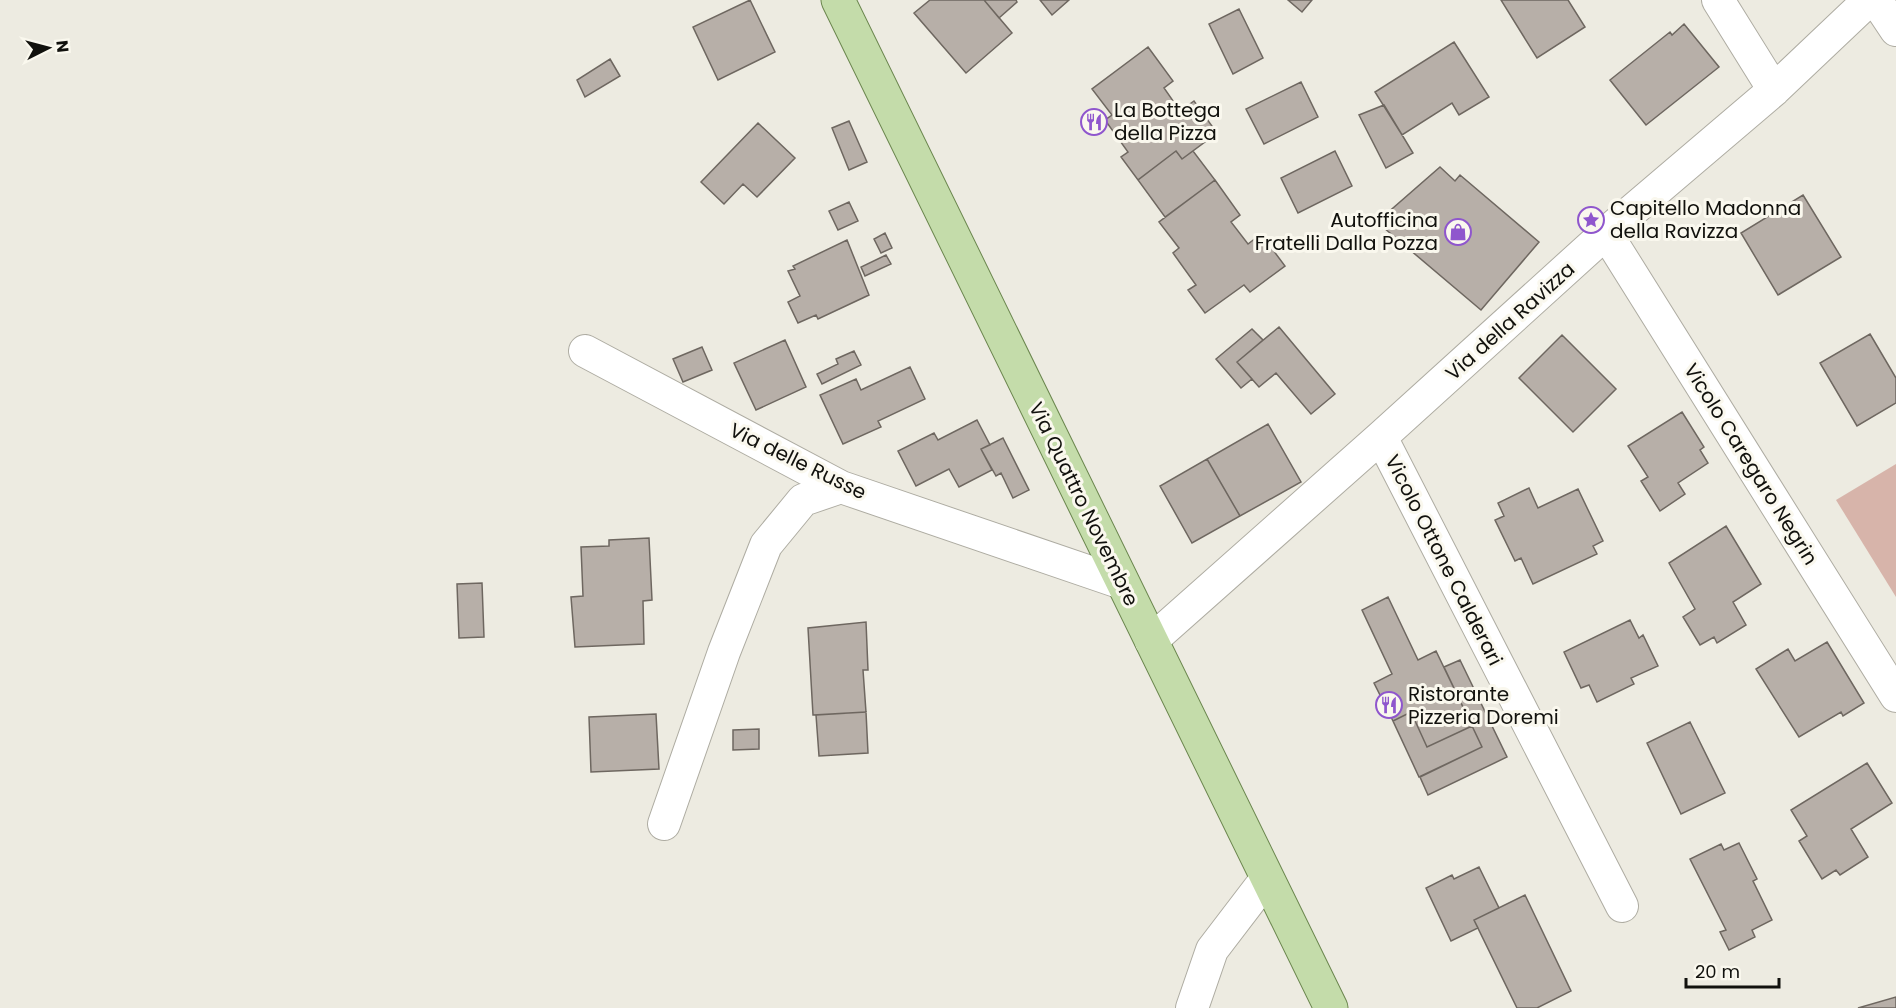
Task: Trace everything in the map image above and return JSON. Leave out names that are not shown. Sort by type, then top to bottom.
[{"type":"main road","name":"Via Quattro Novembre","points":[[838,0],[1331,1008]]},
{"type":"street","points":[[1718,0],[1774,90]]},
{"type":"street","name":"Via della Ravizza","points":[[1151,641],[1606,233],[1774,90],[1869,0]]},
{"type":"street","points":[[1876,0],[1896,30]]},
{"type":"street","name":"Vicolo Caregaro Negrin","points":[[1606,233],[1896,696]]},
{"type":"street","name":"Via delle Russe","points":[[585,351],[842,487],[1122,583]]},
{"type":"street","name":"Vicolo Ottone Calderari","points":[[1381,437],[1622,906]]},
{"type":"street","points":[[664,824],[724,652],[766,545],[803,500],[842,487]]},
{"type":"street","points":[[1192,1008],[1212,950],[1267,879]]},
{"type":"shaded area","points":[[1896,464],[1896,597],[1836,500]]},
{"type":"building","points":[[750,0],[775,52],[718,80],[693,27]]},
{"type":"building","points":[[930,0],[984,0],[1012,33],[966,73],[914,13]]},
{"type":"building","points":[[984,0],[1016,0],[1017,2],[999,18]]},
{"type":"building","points":[[1040,0],[1069,0],[1052,15]]},
{"type":"building","points":[[1288,0],[1312,0],[1302,12]]},
{"type":"building","points":[[1501,0],[1568,0],[1585,27],[1537,58]]},
{"type":"building","points":[[1239,9],[1263,58],[1233,74],[1209,24]]},
{"type":"building","points":[[1684,24],[1719,67],[1646,125],[1610,80],[1670,32],[1672,35]]},
{"type":"building","points":[[1454,42],[1489,97],[1459,115],[1452,103],[1402,135],[1375,92]]},
{"type":"building","points":[[1148,47],[1173,81],[1164,88],[1180,111],[1194,101],[1217,133],[1182,159],[1176,151],[1138,180],[1121,157],[1128,152],[1105,120],[1112,115],[1092,89]]},
{"type":"building","points":[[610,59],[620,76],[585,97],[577,80]]},
{"type":"building","points":[[1301,82],[1318,117],[1264,144],[1246,109]]},
{"type":"building","points":[[1384,105],[1413,153],[1386,168],[1359,115]]},
{"type":"building","points":[[849,121],[867,162],[849,170],[832,128]]},
{"type":"building","points":[[758,123],[795,158],[757,197],[743,184],[724,204],[701,182]]},
{"type":"building","points":[[1176,151],[1182,159],[1193,151],[1215,180],[1165,217],[1138,180]]},
{"type":"building","points":[[1335,151],[1352,186],[1298,213],[1281,178]]},
{"type":"building","name":"Autofficina Fratelli Dalla Pozza","points":[[1440,167],[1455,181],[1460,175],[1539,242],[1481,310],[1377,222]]},
{"type":"building","points":[[1215,180],[1240,215],[1231,222],[1248,244],[1261,234],[1285,266],[1250,292],[1244,285],[1205,313],[1188,290],[1196,285],[1173,253],[1179,248],[1159,222]]},
{"type":"building","points":[[1803,195],[1841,257],[1778,295],[1741,233]]},
{"type":"building","points":[[849,202],[858,221],[838,230],[829,211]]},
{"type":"building","points":[[885,233],[892,248],[881,253],[874,239]]},
{"type":"building","points":[[847,240],[869,295],[818,319],[816,315],[798,323],[788,302],[800,296],[788,271],[795,269],[793,266]]},
{"type":"building","points":[[886,255],[891,264],[865,276],[861,267]]},
{"type":"building","points":[[1279,327],[1335,394],[1311,414],[1276,373],[1259,387],[1237,362]]},
{"type":"building","points":[[1252,329],[1263,340],[1237,362],[1252,379],[1241,388],[1216,359]]},
{"type":"building","points":[[1870,334],[1896,378],[1896,403],[1857,426],[1820,363]]},
{"type":"building","points":[[1562,335],[1616,389],[1573,432],[1519,378]]},
{"type":"building","points":[[785,340],[806,387],[756,410],[734,363]]},
{"type":"building","points":[[702,347],[712,370],[683,382],[673,359]]},
{"type":"building","points":[[854,351],[861,365],[822,384],[817,374],[838,364],[836,359]]},
{"type":"building","points":[[910,367],[925,399],[878,421],[881,427],[843,444],[820,395],[856,379],[861,390]]},
{"type":"building","points":[[1682,412],[1704,447],[1700,450],[1708,463],[1678,483],[1685,494],[1660,511],[1641,481],[1648,477],[1628,446]]},
{"type":"building","points":[[977,420],[990,445],[981,449],[992,470],[959,487],[949,469],[916,486],[898,451],[934,433],[938,440]]},
{"type":"building","points":[[1268,424],[1301,482],[1240,516],[1207,459]]},
{"type":"building","points":[[1003,438],[1029,490],[1013,498],[1001,473],[996,476],[981,449]]},
{"type":"building","points":[[1207,459],[1240,516],[1192,543],[1160,486]]},
{"type":"building","points":[[1529,488],[1538,508],[1578,489],[1603,541],[1593,546],[1597,554],[1533,584],[1521,558],[1515,561],[1495,520],[1504,516],[1498,503]]},
{"type":"building","points":[[1726,526],[1761,584],[1733,602],[1746,625],[1717,643],[1714,637],[1700,645],[1683,617],[1695,609],[1669,563]]},
{"type":"building","points":[[649,538],[652,600],[643,601],[644,644],[575,647],[571,597],[583,596],[581,547],[609,546],[609,540]]},
{"type":"building","points":[[482,583],[484,637],[459,638],[457,584]]},
{"type":"building","points":[[1388,597],[1418,660],[1436,651],[1472,726],[1427,747],[1411,712],[1393,721],[1374,683],[1392,674],[1362,610]]},
{"type":"building","points":[[1630,620],[1639,638],[1643,635],[1658,666],[1631,678],[1634,684],[1597,702],[1589,685],[1581,688],[1564,652]]},
{"type":"building","points":[[866,622],[868,670],[863,670],[866,712],[813,715],[808,628]]},
{"type":"building","points":[[1827,642],[1864,703],[1843,716],[1841,712],[1799,737],[1756,669],[1788,649],[1795,661]]},
{"type":"building","points":[[1460,660],[1507,757],[1428,795],[1420,777],[1482,747],[1444,667]]},
{"type":"building","points":[[866,712],[868,753],[819,756],[816,715]]},
{"type":"building","points":[[1411,712],[1427,747],[1472,726],[1482,747],[1419,777],[1393,721]]},
{"type":"building","points":[[656,714],[659,769],[591,772],[589,717]]},
{"type":"building","points":[[1690,722],[1725,793],[1681,814],[1647,743]]},
{"type":"building","points":[[759,729],[759,749],[733,750],[733,730]]},
{"type":"building","points":[[1867,763],[1892,803],[1851,829],[1868,857],[1840,875],[1836,870],[1822,879],[1799,841],[1807,836],[1791,810]]},
{"type":"building","points":[[1739,843],[1757,879],[1753,881],[1772,920],[1752,930],[1755,937],[1729,950],[1720,932],[1726,930],[1690,859],[1721,844],[1724,850]]},
{"type":"building","points":[[1479,867],[1499,908],[1474,920],[1478,928],[1451,941],[1426,888],[1452,875],[1454,879]]},
{"type":"building","points":[[1525,895],[1571,991],[1537,1008],[1517,1008],[1474,920]]},
{"type":"building","points":[[1896,997],[1896,1008],[1858,1008]]},
{"type":"place","name":"La Bottega della Pizza","points":[[1094,122]]},
{"type":"place","name":"Capitello Madonna della Ravizza","points":[[1591,220]]},
{"type":"place","name":"Autofficina Fratelli Dalla Pozza","points":[[1458,232]]},
{"type":"place","name":"Ristorante Pizzeria Doremi","points":[[1389,705]]}]
